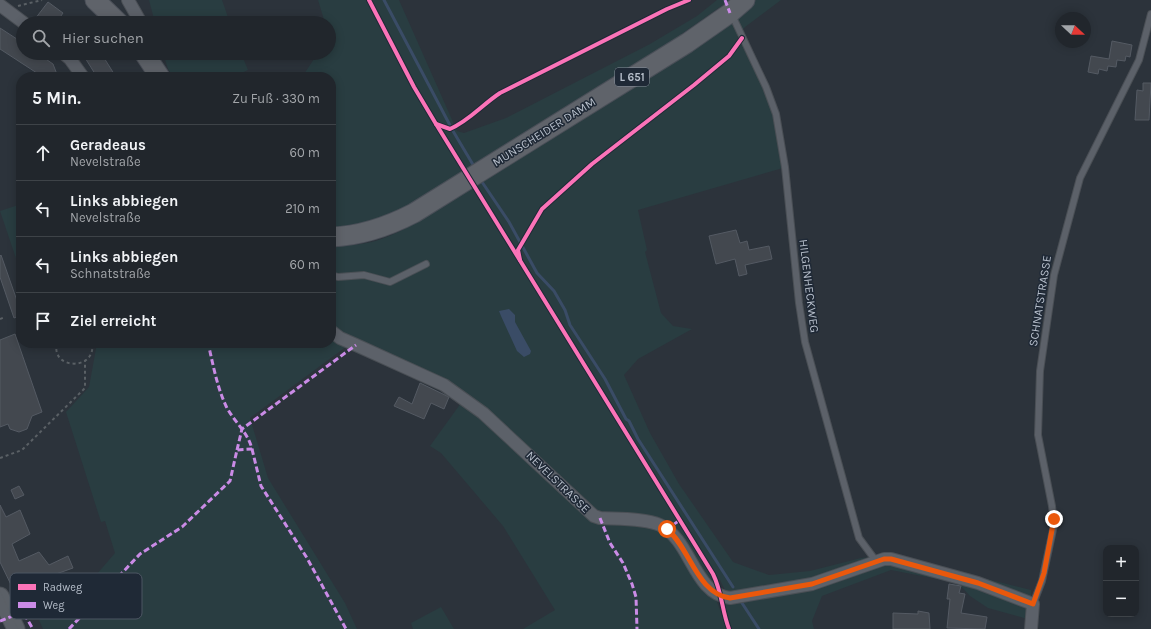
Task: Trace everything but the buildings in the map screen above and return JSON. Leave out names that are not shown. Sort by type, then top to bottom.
[{"type":"main road","points":[[95,0],[112,16]]},
{"type":"main road","name":"MUNSCHEIDER DAMM","points":[[336,237],[346,237],[374,231],[414,213],[687,43],[730,13],[745,0]]},
{"type":"main road","points":[[149,60],[157,72]]},
{"type":"main road","points":[[0,596],[10,617]]},
{"type":"main road","points":[[11,619],[16,629]]},
{"type":"street","points":[[128,0],[137,16]]},
{"type":"street","points":[[2,7],[16,17]]},
{"type":"street","points":[[71,60],[79,72]]},
{"type":"street","name":"NEVELSTRASSE","points":[[336,335],[444,385],[478,409],[594,516],[600,518],[649,522],[667,529],[678,540],[708,588],[721,596],[730,598],[812,584],[876,561],[891,559],[978,583],[1033,604]]},
{"type":"street","points":[[1031,629],[1033,604]]},
{"type":"lane","name":"HILGENHECKWEG","points":[[730,13],[766,87],[776,114],[785,167],[799,303],[805,342],[859,538],[876,561]]},
{"type":"lane","name":"SCHNATSTRASSE","points":[[1033,604],[1043,577],[1054,525],[1052,506],[1038,435],[1040,371],[1054,275],[1080,178],[1139,60],[1151,14]]},
{"type":"lane","points":[[336,276],[364,275],[390,282],[426,264]]},
{"type":"path","points":[[2,7],[42,0]]},
{"type":"path","points":[[0,319],[5,317]]},
{"type":"path","points":[[57,348],[58,354],[63,361],[74,364],[85,361],[91,355],[92,348]]},
{"type":"path","points":[[0,458],[22,450],[85,388],[85,361]]},
{"type":"green space","points":[[149,0],[222,0],[228,16],[153,16]]},
{"type":"green space","points":[[318,0],[399,0],[457,131],[464,133],[506,118],[650,44],[697,16],[717,0],[730,0],[676,38],[481,160],[749,7],[756,0],[781,0],[745,27],[737,36],[761,82],[774,115],[783,168],[638,210],[647,250],[645,252],[661,313],[673,326],[692,329],[638,359],[624,375],[650,433],[679,484],[733,562],[769,575],[810,571],[861,558],[889,555],[1031,590],[1032,605],[1028,619],[988,608],[970,596],[958,583],[891,570],[822,596],[812,621],[814,629],[732,629],[723,601],[726,592],[720,580],[706,589],[716,599],[727,629],[523,629],[555,610],[503,526],[441,453],[430,446],[461,403],[482,414],[593,513],[485,411],[347,346],[250,418],[268,478],[345,603],[357,629],[43,629],[39,620],[41,619],[142,619],[142,573],[98,573],[115,553],[105,521],[101,522],[66,412],[89,387],[96,348],[336,348],[336,245],[356,245],[377,240],[397,233],[418,221],[394,215],[348,229],[336,228],[336,72],[305,72],[313,60],[336,60],[336,16],[323,16]]},
{"type":"green space","points":[[165,60],[244,60],[248,70],[244,72],[170,72]]},
{"type":"green space","points":[[16,206],[16,258],[0,211]]},
{"type":"green space","points":[[441,607],[454,629],[413,629],[411,623]]},
{"type":"water","points":[[509,309],[515,315],[515,322],[531,351],[530,354],[524,357],[517,351],[499,311]]},
{"type":"waterway","points":[[384,0],[453,131],[475,168]]},
{"type":"waterway","points":[[480,179],[509,222],[537,273],[554,291],[565,310],[570,325],[605,379],[638,439],[733,587]]},
{"type":"waterway","points":[[742,603],[759,629]]},
{"type":"tram line","points":[[0,591],[10,612]]},
{"type":"tram line","points":[[13,619],[18,629]]},
{"type":"marked path","points":[[725,0],[730,13]]},
{"type":"marked path","points":[[237,450],[242,429],[356,345]]},
{"type":"marked path","points":[[122,573],[140,554],[182,527],[230,481],[237,450],[252,449],[247,437],[229,412],[223,399],[209,348]]},
{"type":"marked path","points":[[252,449],[261,486],[307,558],[346,629]]},
{"type":"marked path","points":[[600,518],[610,543],[623,563],[632,584],[636,597],[637,629]]},
{"type":"marked path","points":[[667,529],[680,520]]},
{"type":"marked path","points":[[0,621],[10,617]]},
{"type":"marked path","points":[[27,619],[33,629]]},
{"type":"marked path","points":[[69,629],[78,619]]},
{"type":"cycle path","points":[[369,0],[414,87],[436,124],[713,574],[729,629]]},
{"type":"cycle path","points":[[436,124],[450,129],[457,126],[500,93],[667,9],[689,0]]},
{"type":"cycle path","points":[[520,260],[518,250],[542,209],[592,164],[729,56],[742,38]]},
{"type":"route","points":[[667,529],[678,540],[708,588],[714,593],[723,597],[730,598],[812,584],[876,561],[891,559],[978,583],[1033,604],[1044,573],[1054,519]]}]
